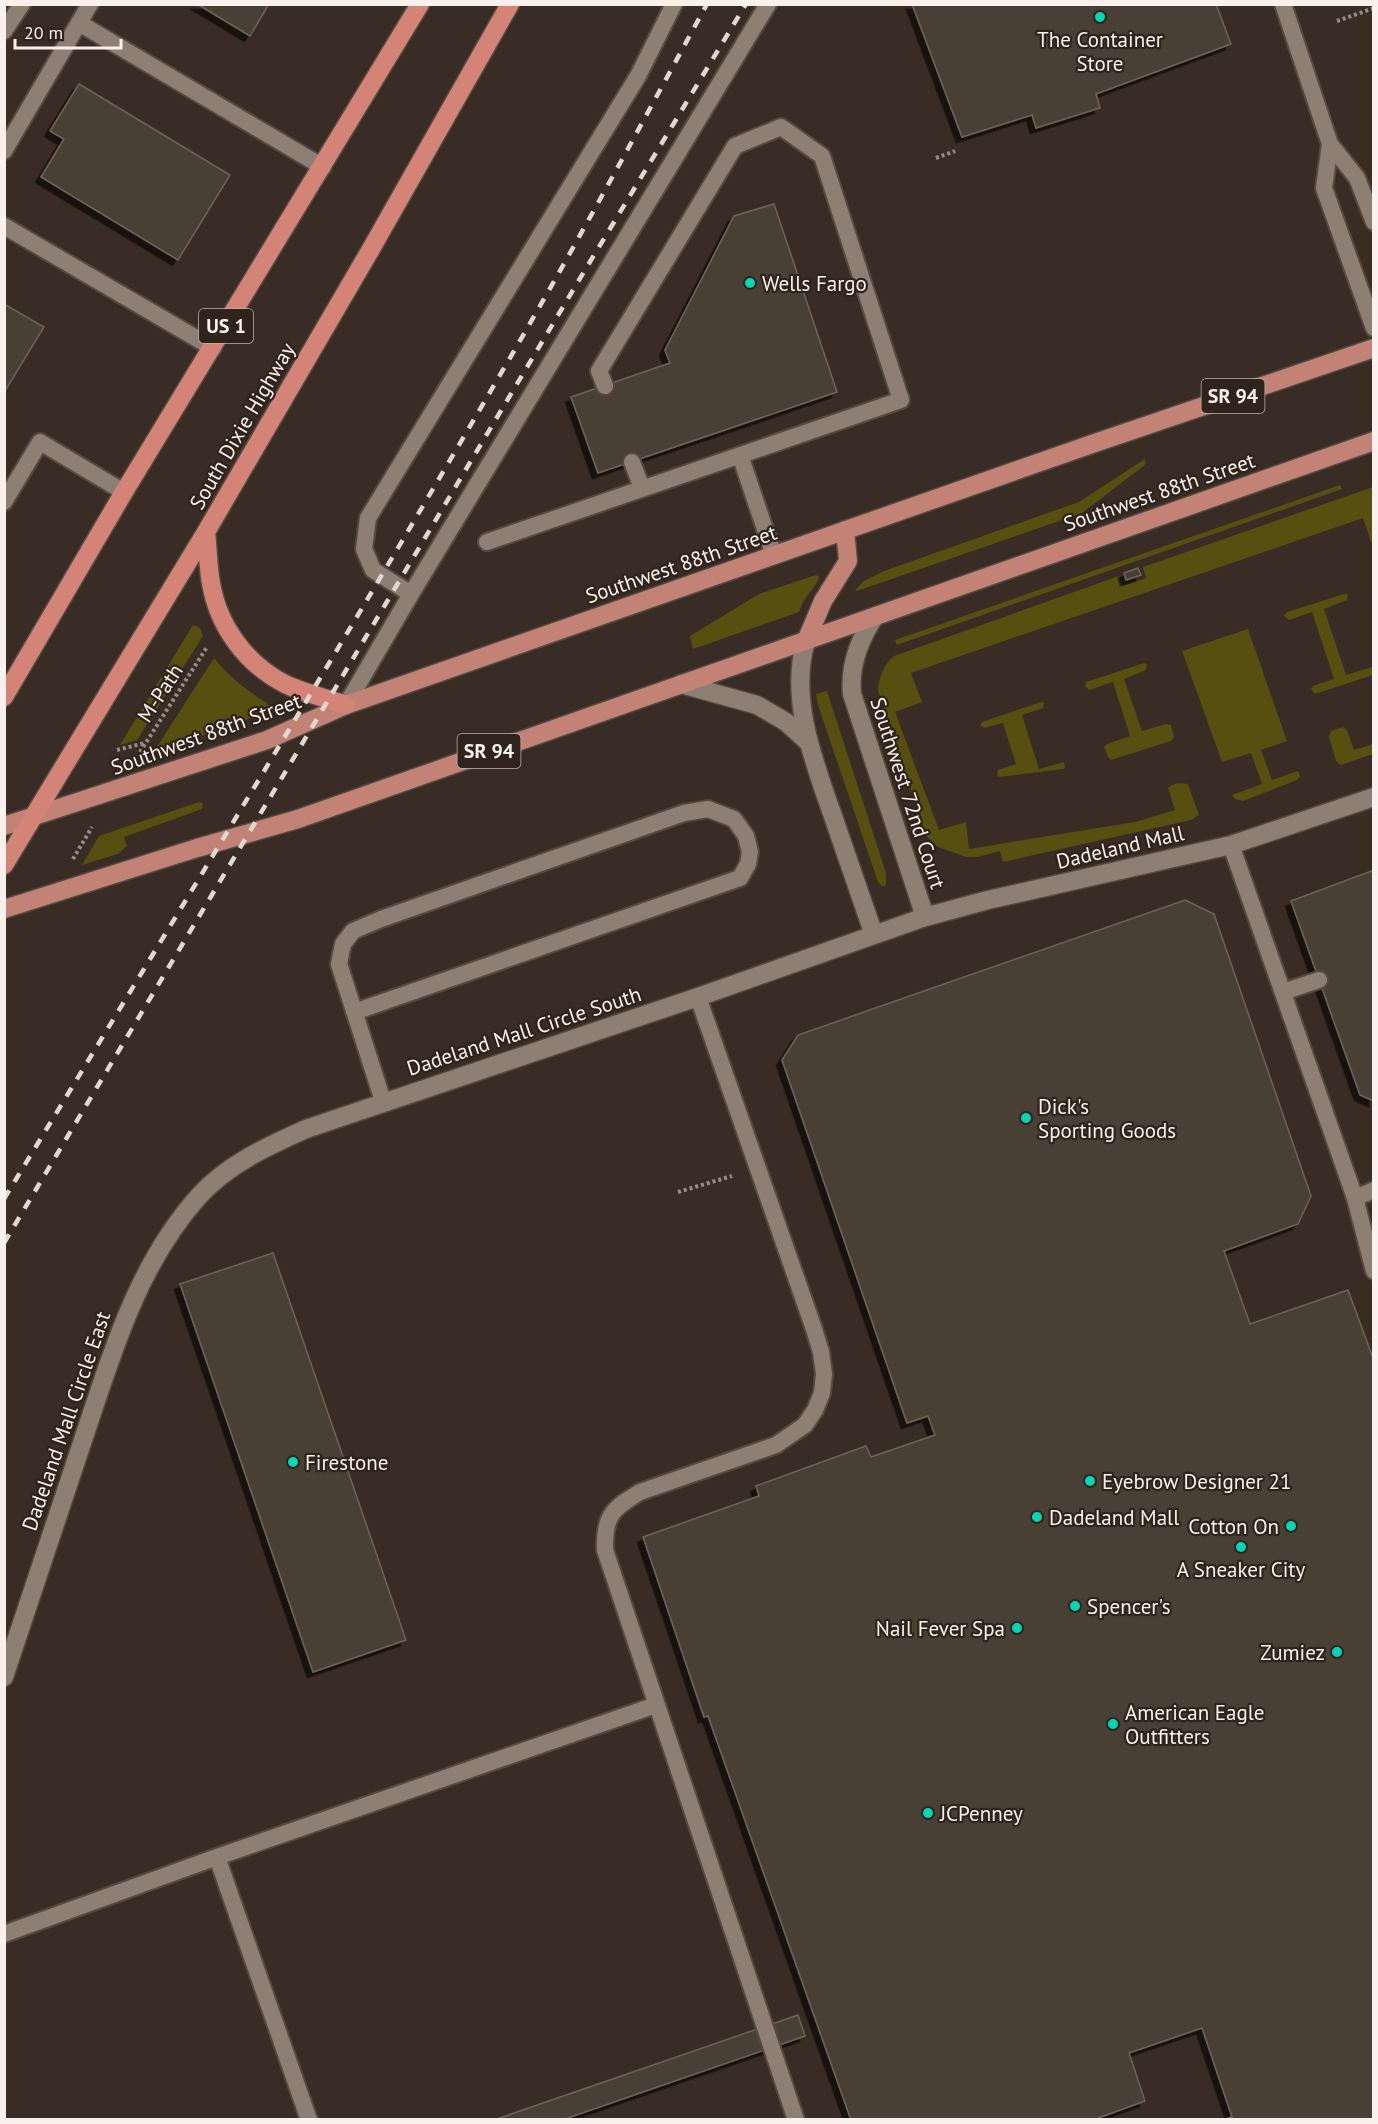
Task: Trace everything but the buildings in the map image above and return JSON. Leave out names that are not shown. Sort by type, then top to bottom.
[{"type":"highway","name":"US 1","points":[[4,697],[124,492],[420,4]]},
{"type":"highway","name":"South Dixie Highway","points":[[4,865],[206,532],[510,4]]},
{"type":"highway","points":[[206,532],[211,584],[220,615],[234,640],[266,673],[287,684],[346,705]]},
{"type":"main road","name":"Southwest 88th Street","points":[[4,826],[267,740],[346,705],[1374,348]]},
{"type":"main road","name":"Southwest 88th Street","points":[[4,909],[297,819],[1374,441]]},
{"type":"main road","points":[[806,640],[823,601],[848,561],[845,530]]},
{"type":"street","name":"Southwest 72nd Court","points":[[875,616],[854,658],[852,694],[925,917]]},
{"type":"street","points":[[806,640],[802,653],[800,682],[807,741],[874,935]]},
{"type":"street","points":[[681,684],[757,705],[786,722],[807,741]]},
{"type":"street","name":"Dadeland Mall","points":[[874,935],[925,917],[988,900],[1231,845],[1374,797]]},
{"type":"street","name":"Dadeland Mall Circle South","points":[[200,1194],[233,1166],[264,1148],[306,1129],[874,935]]},
{"type":"street","name":"Dadeland Mall Circle East","points":[[4,1677],[127,1313],[155,1257],[173,1228],[200,1194]]},
{"type":"lane","points":[[4,31],[22,4]]},
{"type":"lane","points":[[4,151],[90,4]]},
{"type":"lane","points":[[411,594],[374,570],[364,549],[368,518],[638,76],[674,4]]},
{"type":"lane","points":[[346,705],[768,4]]},
{"type":"lane","points":[[1283,4],[1330,144],[1357,177],[1374,222]]},
{"type":"lane","points":[[79,23],[323,167]]},
{"type":"lane","points":[[487,542],[901,400],[822,156],[781,128],[735,146],[599,371],[605,386]]},
{"type":"lane","points":[[1330,144],[1324,188],[1374,328]]},
{"type":"lane","points":[[4,226],[213,348]]},
{"type":"lane","points":[[4,502],[40,442],[124,492]]},
{"type":"lane","points":[[740,455],[774,556]]},
{"type":"lane","points":[[632,462],[642,488]]},
{"type":"lane","points":[[354,1012],[740,878],[748,864],[750,852],[746,836],[734,819],[708,809],[684,813],[381,919],[353,931],[343,944],[339,964],[354,1012],[383,1101]]},
{"type":"lane","points":[[1231,845],[1355,1198],[1374,1271]]},
{"type":"lane","points":[[1283,992],[1319,980]]},
{"type":"lane","points":[[698,997],[814,1329],[821,1352],[824,1374],[822,1393],[805,1425],[776,1445],[640,1492],[623,1502],[609,1518],[604,1531],[605,1550],[796,2120]]},
{"type":"lane","points":[[1355,1198],[1374,1190]]},
{"type":"lane","points":[[4,1934],[217,1857],[656,1705]]},
{"type":"lane","points":[[217,1857],[309,2120]]},
{"type":"path","points":[[1336,21],[1374,8]]},
{"type":"path","points":[[936,158],[955,151]]},
{"type":"path","name":"M-Path","points":[[137,758],[208,646]]},
{"type":"path","points":[[117,750],[146,742]]},
{"type":"path","points":[[678,1192],[733,1176]]},
{"type":"shaded area","points":[[1145,459],[1146,464],[1082,513],[855,590],[864,581],[884,571],[1079,502]]},
{"type":"shaded area","points":[[1340,485],[1342,489],[897,645],[895,640]]},
{"type":"shaded area","points":[[1373,487],[1373,542],[1371,542],[1363,518],[911,673],[922,702],[895,712],[939,830],[966,822],[969,849],[1135,822],[1175,810],[1168,788],[1177,783],[1188,784],[1199,815],[1191,820],[1003,862],[1000,851],[978,857],[966,857],[938,847],[927,837],[878,690],[883,671],[894,656],[1119,576],[1123,586],[1146,578],[1143,567]]},
{"type":"shaded area","points":[[816,575],[819,577],[818,581],[803,602],[799,612],[693,649],[690,636],[759,594]]},
{"type":"shaded area","points":[[1348,594],[1347,600],[1324,609],[1346,675],[1372,667],[1373,675],[1315,694],[1311,689],[1313,686],[1334,679],[1312,612],[1289,620],[1284,616],[1287,612]]},
{"type":"shaded area","points":[[193,625],[200,628],[203,636],[137,740],[120,745]]},
{"type":"shaded area","points":[[1248,629],[1287,741],[1261,750],[1272,780],[1298,771],[1300,776],[1297,780],[1243,801],[1235,799],[1232,795],[1262,784],[1251,753],[1222,762],[1182,651]]},
{"type":"shaded area","points":[[214,658],[239,683],[268,704],[271,711],[153,753]]},
{"type":"shaded area","points":[[1144,663],[1147,664],[1146,670],[1124,679],[1142,731],[1166,724],[1171,725],[1174,737],[1171,741],[1111,760],[1104,747],[1130,736],[1113,682],[1089,690],[1085,686],[1086,682]]},
{"type":"shaded area","points":[[827,691],[886,873],[886,885],[883,887],[878,882],[818,705],[816,694]]},
{"type":"shaded area","points":[[1041,702],[1044,703],[1043,708],[1022,715],[1039,769],[1064,762],[1065,767],[999,777],[998,770],[1016,764],[1003,723],[984,728],[980,725],[982,722]]},
{"type":"shaded area","points":[[1343,727],[1347,730],[1354,750],[1373,744],[1373,754],[1341,765],[1336,761],[1329,737],[1331,731]]},
{"type":"shaded area","points":[[199,802],[203,803],[202,809],[124,837],[127,846],[118,854],[82,865],[99,836]]},
{"type":"railway","points":[[4,1199],[257,782],[507,363],[707,4]]},
{"type":"railway","points":[[4,1243],[746,4]]},
{"type":"place","name":"The Container Store","points":[[1100,17]]},
{"type":"place","name":"Wells Fargo","points":[[750,283]]},
{"type":"place","name":"Dick's Sporting Goods","points":[[1026,1118]]},
{"type":"place","name":"Firestone","points":[[293,1462]]},
{"type":"place","name":"Eyebrow Designer 21","points":[[1090,1481]]},
{"type":"place","name":"Dadeland Mall","points":[[1037,1517]]},
{"type":"place","name":"Cotton On","points":[[1291,1526]]},
{"type":"place","name":"A Sneaker City","points":[[1241,1547]]},
{"type":"place","name":"Spencer's","points":[[1075,1606]]},
{"type":"place","name":"Nail Fever Spa","points":[[1017,1628]]},
{"type":"place","name":"Zumiez","points":[[1337,1652]]},
{"type":"place","name":"American Eagle Outfitters","points":[[1113,1724]]},
{"type":"place","name":"JCPenney","points":[[928,1813]]}]
